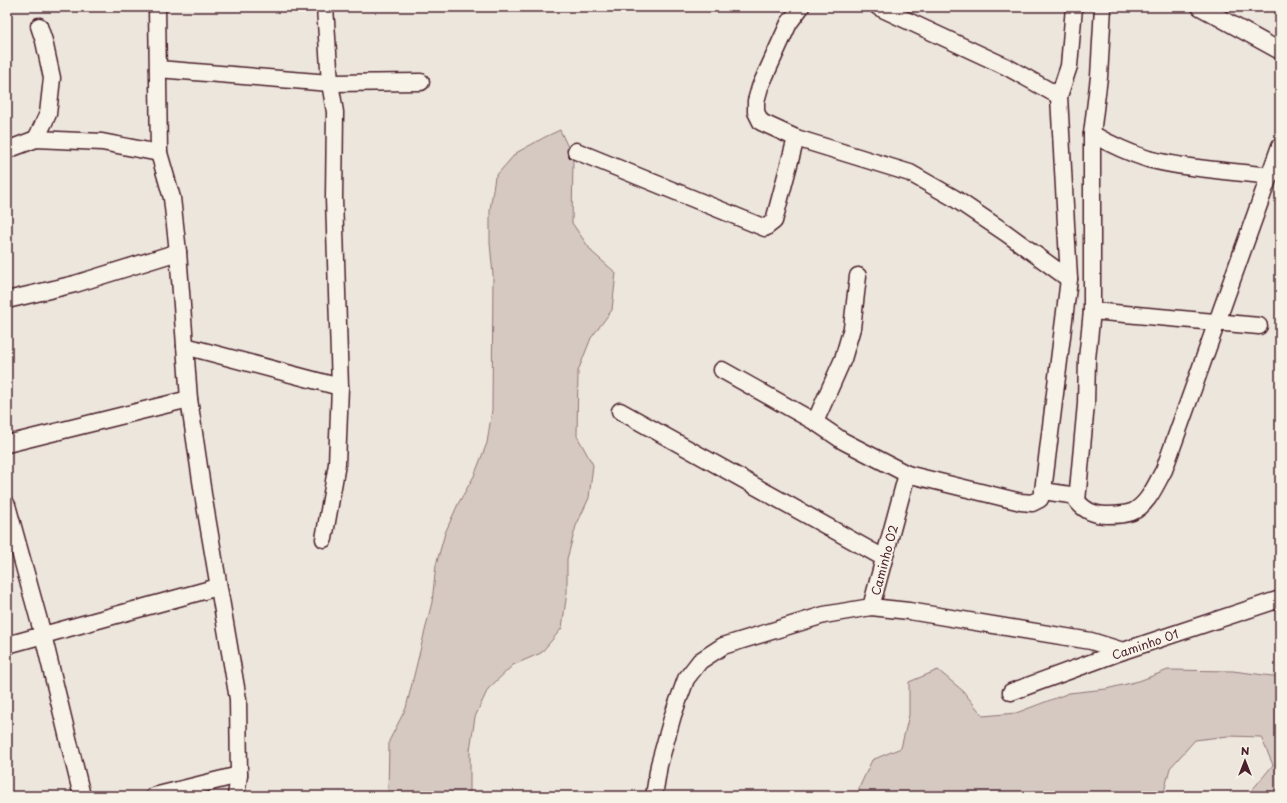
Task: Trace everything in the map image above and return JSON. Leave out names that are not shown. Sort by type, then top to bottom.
[{"type":"street","points":[[157,7],[159,153],[172,198],[178,252],[189,399],[218,587],[238,698],[238,775],[236,796]]},
{"type":"street","points":[[324,539],[337,464],[340,386],[334,198],[335,112],[330,84],[325,7]]},
{"type":"street","points":[[801,7],[789,23],[760,87],[756,101],[756,112],[760,122],[796,138],[910,173],[954,198],[1006,233],[1069,279]]},
{"type":"street","points":[[878,7],[1007,67],[1059,96]]},
{"type":"street","points":[[722,370],[814,422],[843,441],[907,474],[1021,502],[1032,503],[1040,499],[1043,491],[1069,279],[1059,96],[1070,66],[1074,7]]},
{"type":"street","points":[[1103,7],[1099,77],[1092,134],[1092,311],[1087,360],[1086,404],[1077,496],[1077,501],[1086,511],[1102,515],[1133,511],[1152,493],[1164,470],[1280,146]]},
{"type":"street","points":[[1200,7],[1280,51]]},
{"type":"street","points":[[36,139],[48,114],[52,78],[44,41],[39,26]]},
{"type":"street","points":[[158,69],[330,84],[421,82]]},
{"type":"street","points":[[1092,134],[1117,147],[1148,159],[1181,165],[1270,176]]},
{"type":"street","points":[[576,151],[765,228],[774,221],[796,138]]},
{"type":"street","points":[[7,150],[36,139],[102,142],[159,153]]},
{"type":"street","points":[[7,300],[75,284],[178,252]]},
{"type":"street","points":[[814,422],[843,360],[852,328],[858,276]]},
{"type":"street","points":[[1092,311],[1259,326]]},
{"type":"street","points":[[185,346],[340,386]]},
{"type":"street","points":[[7,444],[189,399]]},
{"type":"street","points":[[620,411],[884,558]]},
{"type":"street","name":"Caminho 02","points":[[654,796],[659,765],[673,715],[686,679],[700,661],[723,646],[824,615],[871,607],[907,474]]},
{"type":"street","points":[[1043,491],[1077,496]]},
{"type":"street","points":[[7,505],[43,635],[82,796]]},
{"type":"street","points":[[7,645],[218,587]]},
{"type":"street","name":"Caminho 01","points":[[1011,692],[1123,651],[1280,599]]},
{"type":"street","points":[[871,607],[909,611],[1091,641],[1123,651]]},
{"type":"street","points":[[154,796],[238,775]]},
{"type":"shaded area","points":[[560,130],[573,158],[572,223],[592,252],[616,273],[612,310],[591,338],[578,371],[577,436],[593,465],[589,498],[576,526],[567,559],[567,592],[562,628],[541,653],[513,665],[488,689],[475,717],[470,750],[470,796],[388,796],[389,741],[406,708],[432,602],[436,565],[445,533],[458,504],[474,476],[487,443],[492,410],[493,275],[490,243],[490,210],[495,177],[516,153]]},
{"type":"shaded area","points":[[938,670],[963,691],[983,716],[1016,713],[1069,693],[1106,689],[1139,681],[1168,670],[1233,671],[1280,677],[1280,796],[1247,796],[1273,765],[1261,737],[1228,736],[1195,740],[1170,768],[1163,796],[1069,796],[1035,791],[1012,796],[859,796],[859,788],[872,760],[901,748],[909,715],[909,682]]}]
